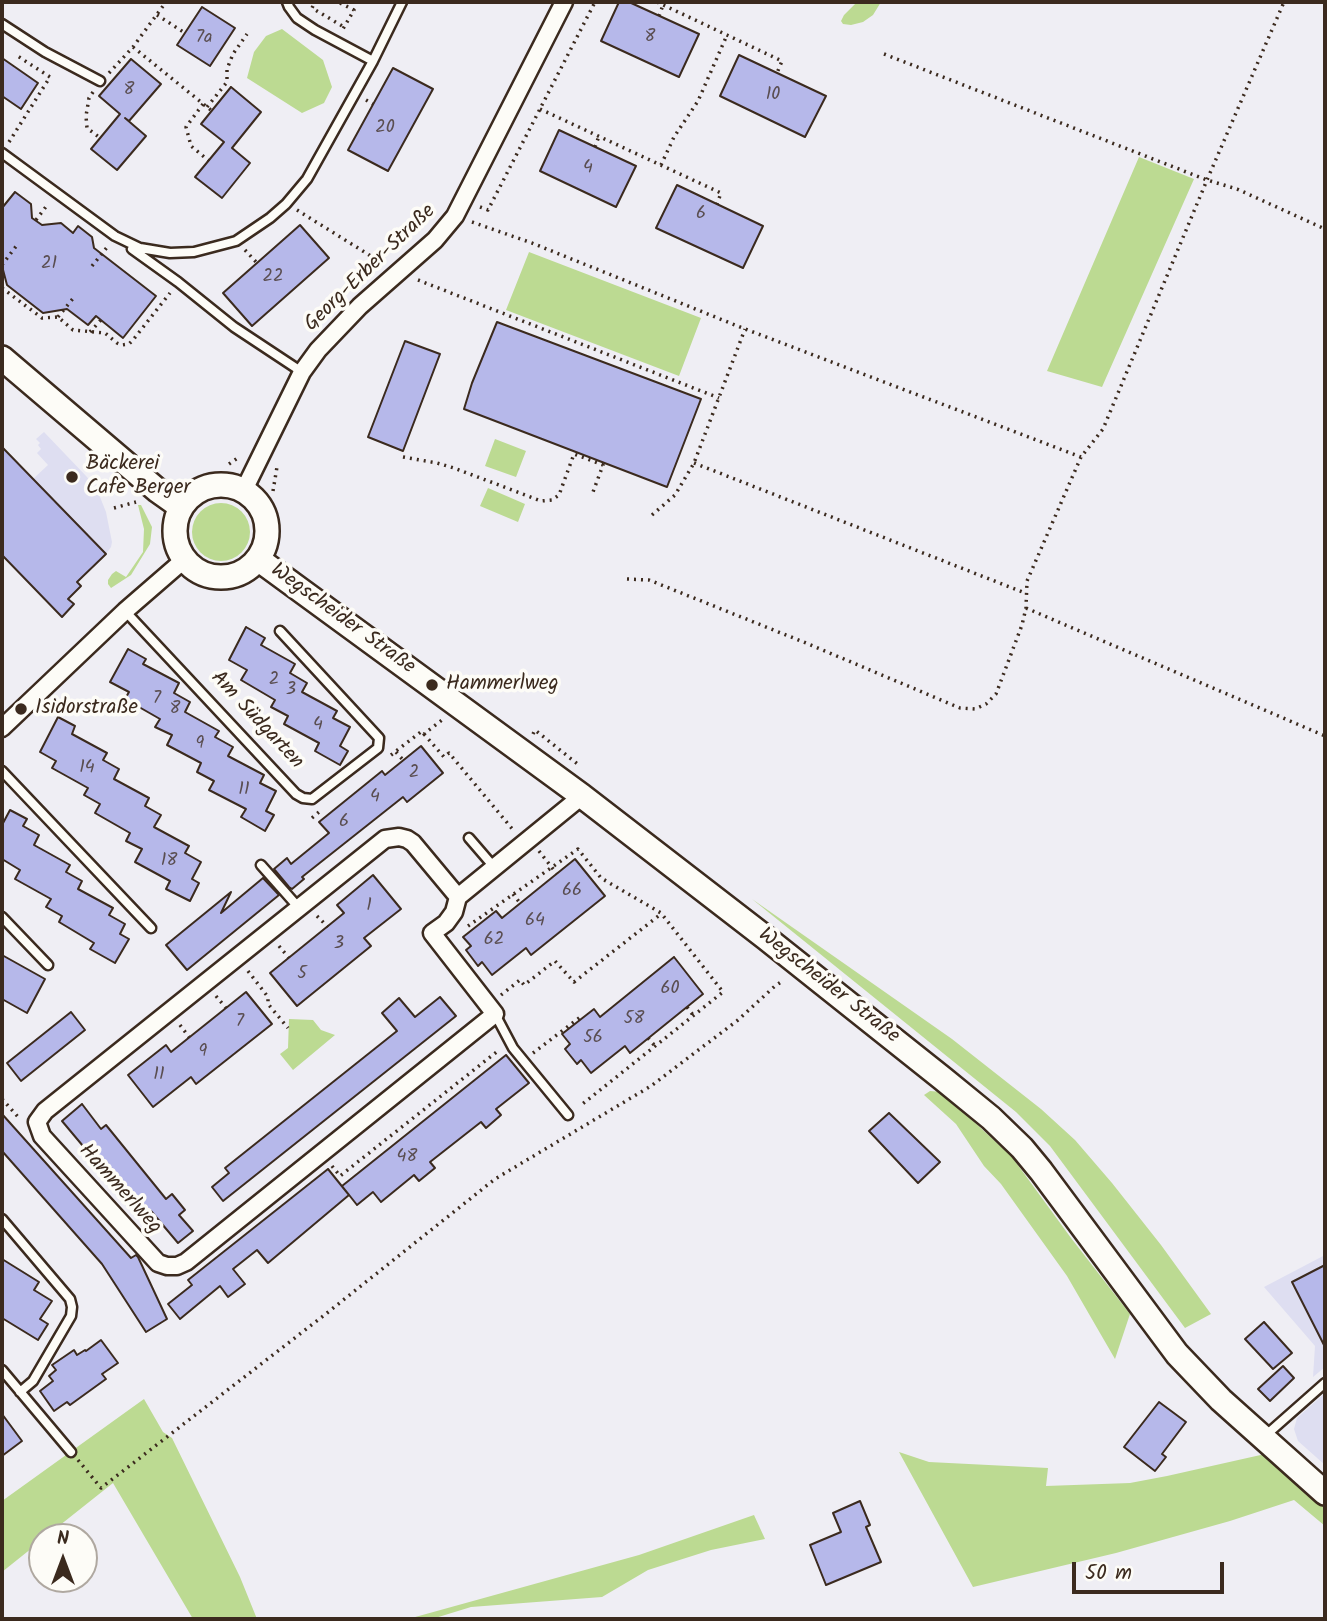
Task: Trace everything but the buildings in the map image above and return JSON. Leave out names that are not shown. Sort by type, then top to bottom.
[{"type":"street","name":"Georg-Erber-Straße","points":[[244,490],[302,372],[318,350],[397,272],[460,218],[564,2]]},
{"type":"street","points":[[2,358],[157,490],[181,507]]},
{"type":"street","points":[[2,728],[125,611],[185,559],[175,536],[177,517],[190,497],[200,489],[213,485],[233,486],[244,490]]},
{"type":"street","name":"Wegscheider Straße","points":[[185,559],[202,573],[215,577],[241,573],[258,559],[267,539],[266,518],[254,498],[244,490]]},
{"type":"street","name":"Wegscheider Straße","points":[[258,559],[582,796],[803,967],[991,1118],[1022,1149],[1178,1354],[1221,1400],[1325,1493]]},
{"type":"street","points":[[492,1009],[432,933],[446,923],[454,912],[457,897],[582,796]]},
{"type":"street","points":[[37,1122],[45,1111],[307,911],[385,839],[407,839],[413,843],[457,897]]},
{"type":"street","name":"Hammerlweg","points":[[37,1122],[42,1136],[152,1258],[167,1266],[177,1266],[186,1262],[322,1153],[492,1009]]},
{"type":"lane","points":[[287,2],[297,18],[373,61]]},
{"type":"lane","points":[[115,236],[140,248],[170,253],[194,253],[236,241],[270,218],[286,204],[307,178],[373,61],[402,2]]},
{"type":"lane","points":[[2,24],[45,52],[100,81]]},
{"type":"lane","points":[[2,153],[178,282],[234,327],[302,372]]},
{"type":"lane","name":"Am Südgarten","points":[[125,611],[296,794],[303,799],[312,799],[378,748],[379,738],[280,631]]},
{"type":"lane","points":[[2,771],[151,928]]},
{"type":"lane","points":[[470,838],[494,867]]},
{"type":"lane","points":[[261,865],[307,911]]},
{"type":"lane","points":[[2,917],[48,965]]},
{"type":"lane","points":[[492,1009],[523,1060],[568,1115]]},
{"type":"lane","points":[[2,1219],[70,1299],[72,1307],[71,1316],[33,1381],[20,1392]]},
{"type":"lane","points":[[2,1370],[71,1451]]},
{"type":"lane","points":[[1263,1438],[1325,1382]]},
{"type":"path","points":[[100,138],[87,128],[89,98],[100,81],[133,47],[166,2]]},
{"type":"path","points":[[595,2],[488,210],[474,204],[460,218],[532,243],[745,329],[1081,457]]},
{"type":"path","points":[[657,2],[782,61],[777,73]]},
{"type":"path","points":[[627,579],[649,580],[960,708],[975,709],[986,704],[996,694],[1023,625],[1027,582],[1081,457],[1103,429],[1284,2]]},
{"type":"path","points":[[336,41],[354,10],[340,3]]},
{"type":"path","points":[[659,16],[663,5]]},
{"type":"path","points":[[313,6],[312,8],[344,27]]},
{"type":"path","points":[[157,15],[185,33]]},
{"type":"path","points":[[709,26],[712,20]]},
{"type":"path","points":[[662,165],[674,137],[698,101],[734,30]]},
{"type":"path","points":[[209,161],[191,146],[186,127],[227,82],[233,54],[247,34]]},
{"type":"path","points":[[133,47],[212,111]]},
{"type":"path","points":[[884,54],[1207,180],[1237,189],[1325,229]]},
{"type":"path","points":[[2,153],[50,77],[16,55]]},
{"type":"path","points":[[548,112],[551,105]]},
{"type":"path","points":[[540,109],[721,193],[717,204]]},
{"type":"path","points":[[595,147],[600,136]]},
{"type":"path","points":[[646,157],[650,150]]},
{"type":"path","points":[[668,168],[671,160]]},
{"type":"path","points":[[36,220],[56,193]]},
{"type":"path","points":[[286,204],[397,272]]},
{"type":"path","points":[[92,266],[115,236]]},
{"type":"path","points":[[2,265],[17,245]]},
{"type":"path","points":[[420,272],[413,278],[719,398]]},
{"type":"path","points":[[2,288],[41,318],[58,317],[73,330],[105,333],[122,345],[129,344],[178,282]]},
{"type":"path","points":[[58,317],[75,296]]},
{"type":"path","points":[[90,332],[101,320]]},
{"type":"path","points":[[652,515],[675,495],[694,463],[745,329]]},
{"type":"path","points":[[402,457],[454,468],[541,501],[552,500],[559,495],[575,454],[603,465],[593,492]]},
{"type":"path","points":[[273,491],[278,460]]},
{"type":"path","points":[[694,463],[1025,593]]},
{"type":"path","points":[[114,508],[142,500]]},
{"type":"path","points":[[1026,608],[1325,736]]},
{"type":"path","points":[[424,734],[444,757],[449,753],[516,833],[522,829]]},
{"type":"path","points":[[396,752],[403,760]]},
{"type":"path","points":[[466,927],[475,924],[578,849],[601,878],[662,913],[723,992],[568,1115]]},
{"type":"path","points":[[513,894],[520,904]]},
{"type":"path","points":[[307,911],[327,927]]},
{"type":"path","points":[[492,1009],[520,980],[524,985],[555,961],[574,982],[662,913]]},
{"type":"path","points":[[277,943],[289,958]]},
{"type":"path","points":[[71,1451],[102,1488],[495,1179],[651,1086],[738,1020],[775,986],[803,967]]},
{"type":"path","points":[[246,968],[268,997],[268,1004],[288,1028]]},
{"type":"path","points":[[214,993],[226,1008]]},
{"type":"path","points":[[687,1007],[694,1016]]},
{"type":"path","points":[[523,1060],[583,1015]]},
{"type":"path","points":[[178,1023],[189,1037]]},
{"type":"path","points":[[648,1038],[655,1046]]},
{"type":"path","points":[[322,1153],[340,1177],[510,1041]]},
{"type":"path","points":[[2,1099],[22,1121],[37,1122]]},
{"type":"shaded area","points":[[44,432],[98,492],[106,512],[112,542],[106,554],[33,479],[48,465],[37,453],[41,449],[36,439]]},
{"type":"shaded area","points":[[1325,1255],[1325,1367],[1313,1377],[1315,1346],[1264,1287]]},
{"type":"shaded area","points":[[1325,1393],[1325,1465],[1298,1441],[1294,1429],[1297,1418]]},
{"type":"green space","points":[[857,2],[881,2],[873,15],[863,22],[843,24],[841,21],[844,15]]},
{"type":"green space","points":[[282,29],[323,60],[332,87],[324,103],[302,113],[247,78],[254,52],[266,36]]},
{"type":"green space","points":[[1139,157],[1194,179],[1102,387],[1047,371]]},
{"type":"green space","points":[[529,252],[701,318],[679,376],[506,310]]},
{"type":"green space","points":[[495,439],[526,451],[516,477],[485,466]]},
{"type":"green space","points":[[488,488],[525,504],[518,522],[480,506]]},
{"type":"green space","points":[[215,503],[227,503],[242,511],[250,526],[250,538],[242,553],[227,561],[215,561],[200,553],[192,538],[192,526],[200,511]]},
{"type":"green space","points":[[138,505],[141,505],[152,527],[150,544],[131,575],[111,588],[108,580],[112,574],[116,571],[126,577],[143,552],[144,529]]},
{"type":"green space","points":[[752,899],[952,1039],[1041,1109],[1075,1140],[1112,1183],[1211,1314],[1185,1328],[1050,1146],[1016,1112]]},
{"type":"green space","points":[[289,1019],[313,1020],[321,1030],[335,1035],[293,1070],[280,1054],[288,1048]]},
{"type":"green space","points":[[930,1091],[942,1092],[1012,1157],[1130,1314],[1115,1359],[1067,1276],[1001,1184],[984,1166],[956,1124],[924,1095]]},
{"type":"green space","points":[[144,1399],[163,1432],[172,1438],[240,1577],[257,1619],[193,1619],[113,1483],[63,1523],[28,1523],[28,1551],[2,1572],[2,1501]]},
{"type":"green space","points":[[899,1452],[929,1462],[1048,1468],[1046,1486],[1130,1483],[1265,1454],[1325,1507],[1325,1526],[1294,1500],[1116,1553],[973,1587]]},
{"type":"green space","points":[[754,1515],[765,1539],[711,1550],[648,1570],[602,1597],[471,1607],[432,1619],[408,1619],[639,1555]]},
{"type":"place","name":"Bäckerei Cafe Berger","points":[[72,477]]},
{"type":"place","name":"Hammerlweg","points":[[432,685]]},
{"type":"place","name":"Isidorstraße","points":[[21,709]]}]
